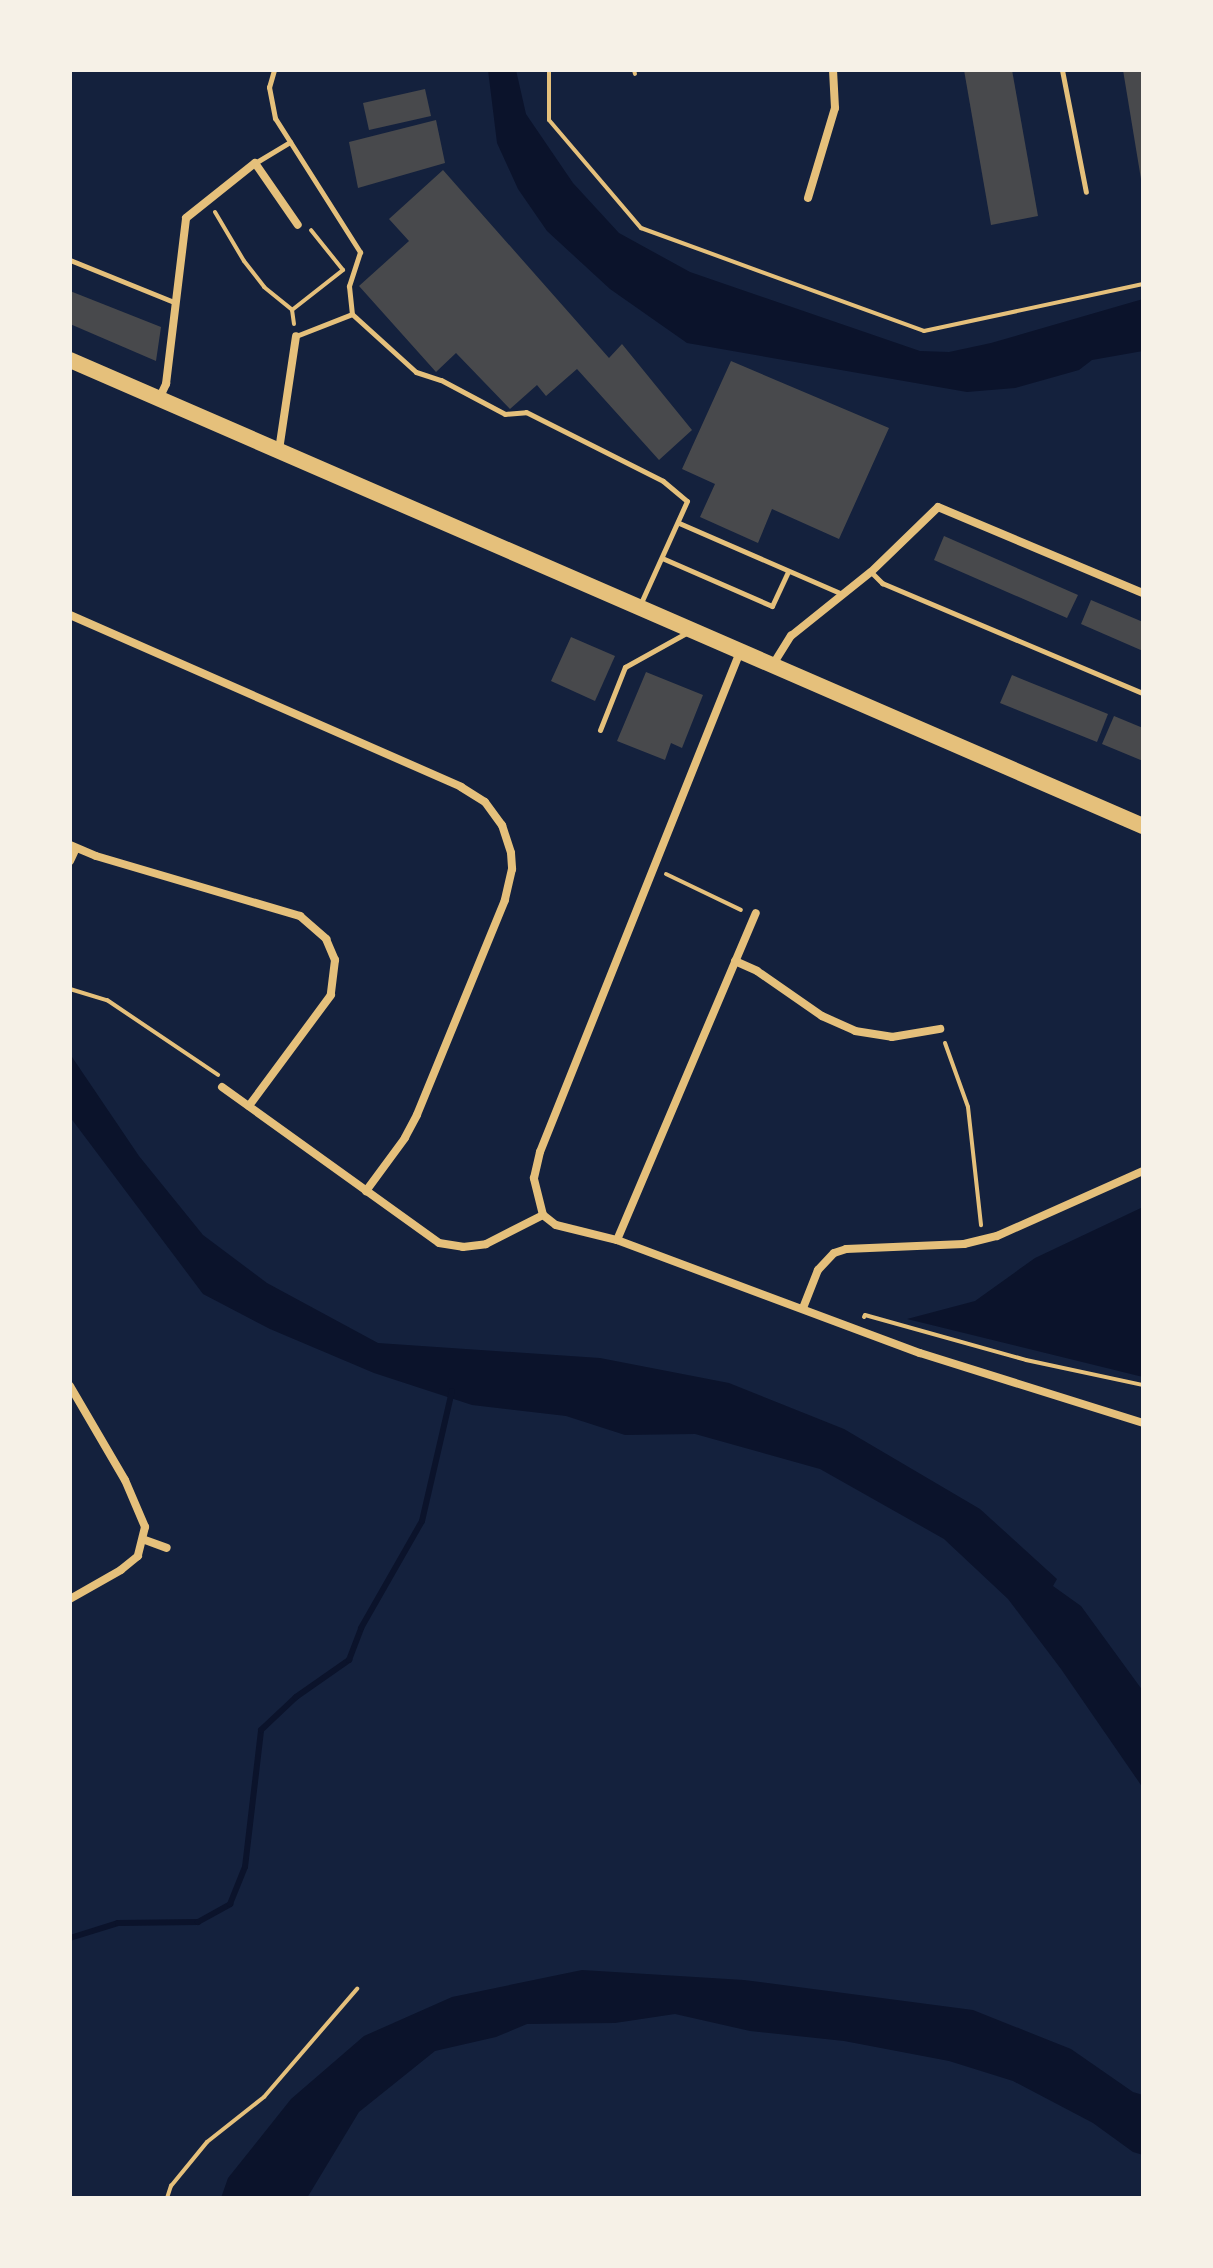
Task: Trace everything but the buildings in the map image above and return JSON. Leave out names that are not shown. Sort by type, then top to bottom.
[{"type":"highway","points":[[70,360],[1143,826]]},
{"type":"street","points":[[808,198],[835,108],[833,70]]},
{"type":"street","points":[[159,399],[166,384],[186,218],[255,163],[298,225]]},
{"type":"street","points":[[279,451],[296,336]]},
{"type":"street","points":[[772,666],[791,636],[871,572],[938,507],[1143,593]]},
{"type":"street","points":[[70,615],[461,787],[485,802],[502,825],[511,853],[512,869],[505,900],[417,1115],[366,1191]]},
{"type":"street","points":[[740,652],[540,1152],[534,1178],[543,1215],[571,1230],[617,1240],[920,1353],[1143,1423]]},
{"type":"street","points":[[70,861],[73,846],[300,916],[326,939],[336,972],[331,995],[249,1106]]},
{"type":"street","points":[[617,1240],[755,915]]},
{"type":"street","points":[[735,961],[757,971],[822,1016],[855,1031],[892,1037],[940,1029]]},
{"type":"street","points":[[222,1087],[427,1238],[450,1246],[486,1244],[543,1215]]},
{"type":"street","points":[[803,1308],[818,1270],[834,1253],[846,1249],[964,1244],[983,1239],[1143,1171]]},
{"type":"street","points":[[70,1386],[142,1514],[145,1540],[138,1556],[121,1570],[70,1599]]},
{"type":"street","points":[[145,1540],[167,1548]]},
{"type":"lane","points":[[274,70],[269,87],[275,118],[360,252],[349,286],[352,314],[416,372],[441,380],[505,414],[526,412],[663,481],[687,501],[639,608]]},
{"type":"lane","points":[[1062,70],[1086,192]]},
{"type":"lane","points":[[255,163],[290,142]]},
{"type":"lane","points":[[70,260],[174,302]]},
{"type":"lane","points":[[296,336],[352,314]]},
{"type":"lane","points":[[679,523],[843,595]]},
{"type":"lane","points":[[662,558],[772,606],[788,571]]},
{"type":"lane","points":[[871,572],[882,583],[1143,693]]},
{"type":"lane","points":[[600,730],[625,667],[690,630]]},
{"type":"path","points":[[549,70],[549,120],[641,228],[924,331],[1143,284]]},
{"type":"path","points":[[208,200],[244,261],[264,287],[292,310],[296,336]]},
{"type":"path","points":[[292,310],[343,270],[311,230],[298,225]]},
{"type":"path","points":[[653,868],[755,915]]},
{"type":"path","points":[[70,989],[107,1000],[136,1017],[227,1081],[222,1087]]},
{"type":"path","points":[[940,1029],[968,1107],[983,1239]]},
{"type":"path","points":[[858,1329],[865,1315],[1026,1360],[1143,1385]]},
{"type":"path","points":[[167,2198],[171,2186],[207,2142],[264,2097],[357,1989]]},
{"type":"water","points":[[488,70],[516,70],[526,114],[573,183],[619,233],[690,272],[920,351],[949,352],[991,343],[1143,299],[1143,351],[1092,360],[1079,370],[1015,388],[967,392],[687,343],[610,289],[547,231],[518,189],[497,143]]},
{"type":"water","points":[[70,1054],[139,1156],[203,1235],[267,1283],[378,1343],[600,1358],[729,1383],[844,1429],[980,1509],[1057,1579],[1053,1586],[1081,1606],[1143,1691],[1143,1788],[1061,1669],[1008,1599],[944,1539],[820,1469],[695,1434],[625,1435],[566,1416],[472,1405],[374,1373],[270,1329],[203,1294],[70,1117]]},
{"type":"water","points":[[1143,1207],[1143,1377],[907,1319],[975,1301],[1035,1258]]},
{"type":"water","points":[[582,1970],[744,1980],[973,2010],[1071,2049],[1133,2092],[1143,2095],[1143,2155],[1133,2152],[1093,2123],[1013,2081],[949,2061],[844,2041],[750,2031],[675,2014],[615,2023],[527,2024],[496,2037],[435,2051],[359,2112],[307,2198],[221,2198],[228,2178],[291,2099],[364,2036],[452,1997]]},
{"type":"waterway","points":[[70,1938],[118,1923],[198,1922],[230,1904],[245,1867],[261,1730],[296,1697],[349,1660],[361,1628],[422,1521],[452,1391]]}]
